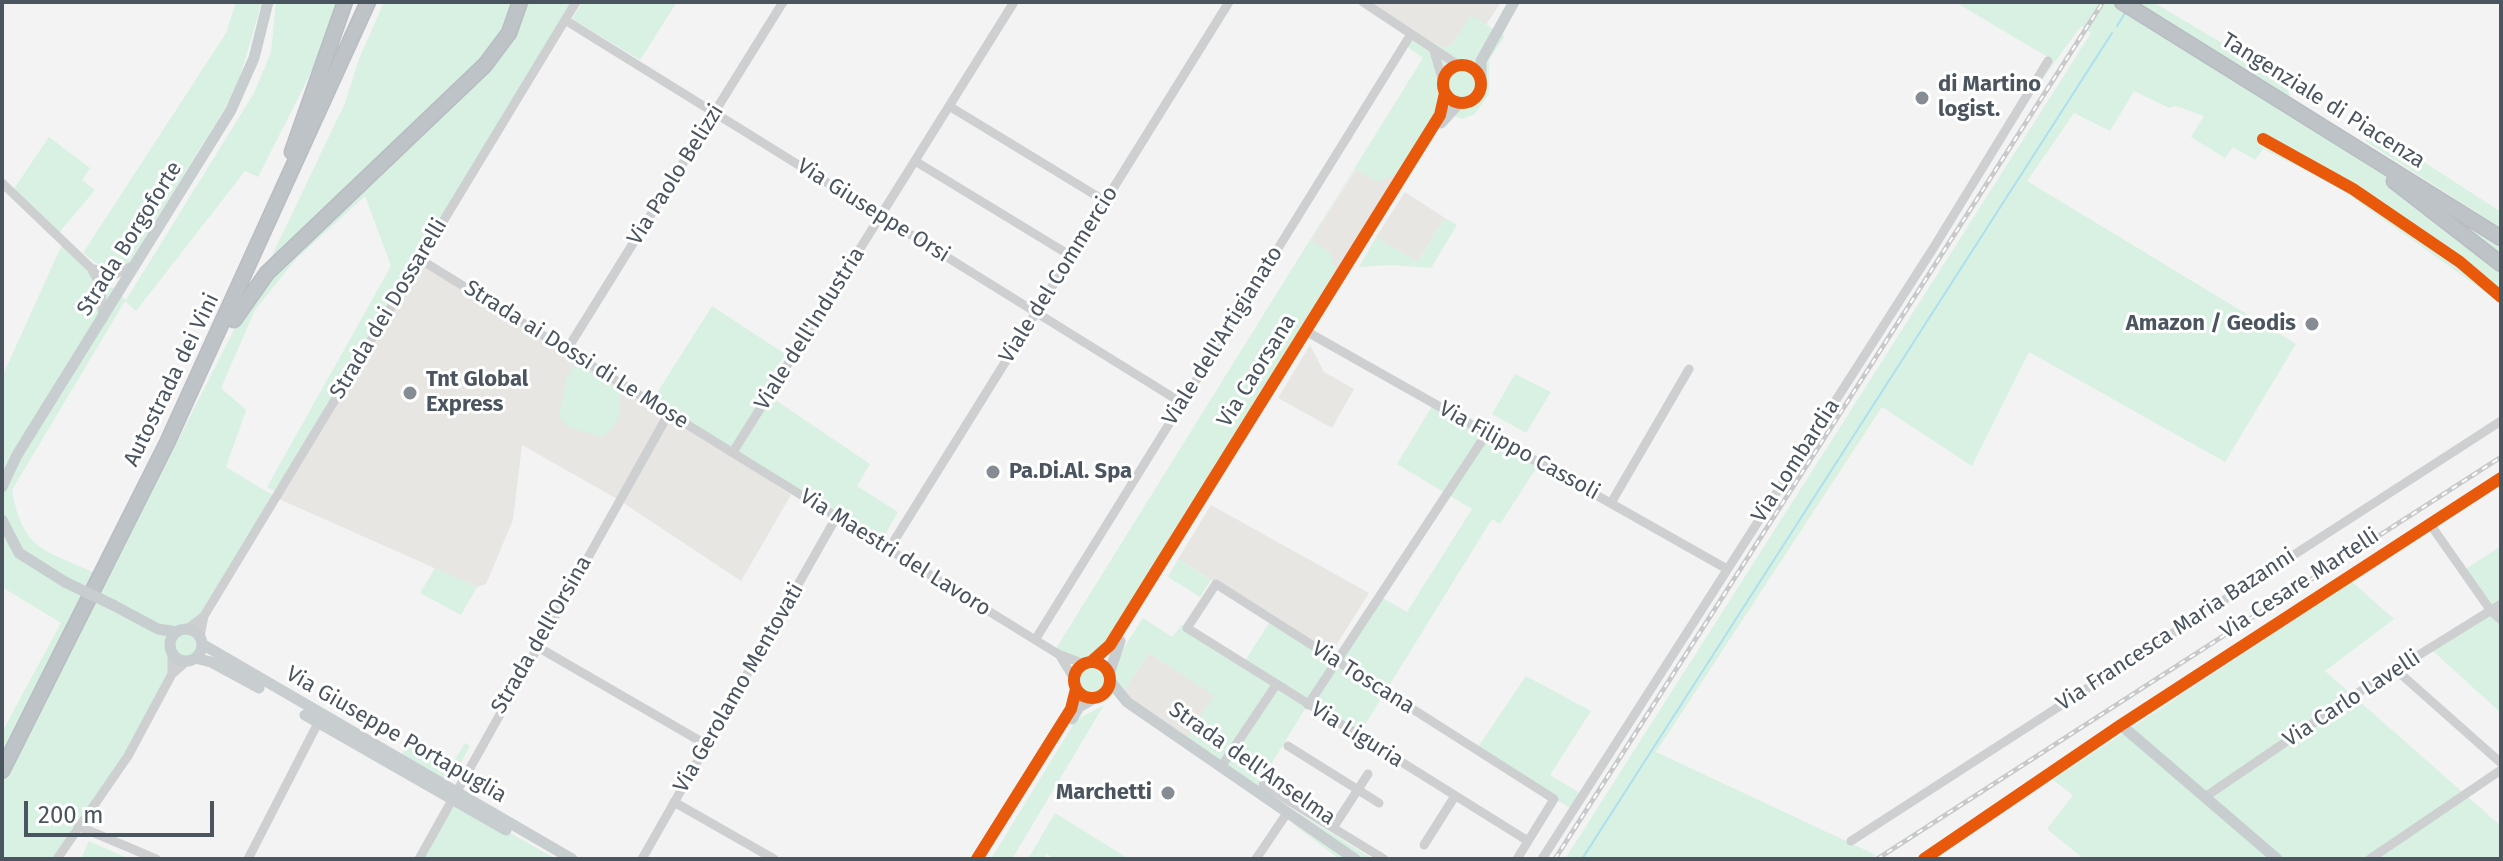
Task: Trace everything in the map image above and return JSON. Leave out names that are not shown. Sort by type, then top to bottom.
[{"type":"highway","points":[[292,152],[345,2]]},
{"type":"highway","name":"Autostrada dei Vini","points":[[2,751],[155,448],[358,2]]},
{"type":"highway","name":"Autostrada dei Vini","points":[[2,771],[167,443],[368,2]]},
{"type":"highway","points":[[167,443],[256,286],[485,65],[509,33],[520,2]]},
{"type":"highway","name":"Tangenziale di Piacenza","points":[[2122,2],[2501,238]]},
{"type":"highway","points":[[2321,126],[2341,146],[2399,185],[2501,264]]},
{"type":"main road","name":"Strada Borgoforte","points":[[2,487],[17,455],[122,291],[238,97],[254,58],[268,2]]},
{"type":"main road","points":[[1491,38],[1460,65],[1448,71],[1444,88],[1459,103],[1468,103],[1478,96],[1481,61],[1491,38],[1514,2]]},
{"type":"main road","points":[[1460,65],[1474,68],[1481,79]]},
{"type":"main road","name":"Via Caorsana","points":[[1087,663],[1110,645],[1440,115],[1444,88]]},
{"type":"main road","name":"Via Caorsana","points":[[1109,678],[1121,639],[1446,116],[1459,103]]},
{"type":"main road","points":[[2,520],[19,553],[65,582],[176,639]]},
{"type":"main road","name":"Via Giuseppe Portapuglia","points":[[176,639],[201,640],[320,719]]},
{"type":"main road","name":"Via Giuseppe Portapuglia","points":[[176,639],[191,659],[211,662],[320,719],[572,859]]},
{"type":"main road","points":[[191,659],[201,640]]},
{"type":"main road","points":[[977,859],[1071,709],[1075,684],[1087,663],[1102,665],[1109,678],[1097,697],[1079,707],[985,859]]},
{"type":"main road","name":"Strada dell'Anselma","points":[[1109,678],[1127,702],[1355,859]]},
{"type":"main road","points":[[1075,684],[1083,696],[1097,697]]},
{"type":"main road","name":"Strada dell'Anselma","points":[[1097,697],[1127,702]]},
{"type":"main road","points":[[1924,859],[2121,725],[2277,859]]},
{"type":"main road","name":"Via Giuseppe Portapuglia","points":[[452,794],[557,859]]},
{"type":"street","name":"Strada dei Dossarelli","points":[[176,639],[204,616],[274,505],[418,258],[576,2]]},
{"type":"street","name":"Via Paolo Belizzi","points":[[568,348],[783,2]]},
{"type":"street","name":"Viale dell'Industria","points":[[733,452],[1014,2]]},
{"type":"street","name":"Viale del Commercio","points":[[889,549],[1229,2]]},
{"type":"street","points":[[1363,2],[1460,65]]},
{"type":"street","name":"Via Giuseppe Orsi","points":[[565,20],[1182,403]]},
{"type":"street","name":"Viale dell'Artigianato","points":[[1035,640],[1411,34]]},
{"type":"street","points":[[1433,48],[1444,88]]},
{"type":"street","name":"Via Lombardia","points":[[1542,859],[1934,247],[2048,61]]},
{"type":"street","points":[[949,106],[1105,201]]},
{"type":"street","points":[[915,161],[1071,256]]},
{"type":"street","points":[[2,183],[91,268],[101,287],[103,321]]},
{"type":"street","name":"Strada ai Dossi di Le Mose","points":[[418,258],[733,452]]},
{"type":"street","points":[[91,268],[114,275],[139,262]]},
{"type":"street","points":[[114,275],[122,291]]},
{"type":"street","points":[[101,287],[122,291]]},
{"type":"street","name":"Via Filippo Cassoli","points":[[1311,334],[1727,569]]},
{"type":"street","points":[[1611,503],[1689,369]]},
{"type":"street","name":"Strada dell'Orsina","points":[[419,859],[452,794],[669,413]]},
{"type":"street","name":"Via Francesca Maria Bazanni","points":[[1851,841],[2501,421]]},
{"type":"street","points":[[1308,705],[1487,433]]},
{"type":"street","name":"Via Maestri del Lavoro","points":[[733,452],[1058,654],[1087,663]]},
{"type":"street","name":"Via Cesare Martelli","points":[[2121,725],[2501,478]]},
{"type":"street","name":"Via Gerolamo Mentovati","points":[[642,859],[837,516]]},
{"type":"street","points":[[2430,524],[2491,611],[2501,620]]},
{"type":"street","name":"Via Toscana","points":[[1187,628],[1216,584],[1554,799],[1528,841]]},
{"type":"street","name":"Via Carlo Lavelli","points":[[2205,797],[2395,669],[2501,604]]},
{"type":"street","name":"Strada dei Dossarelli","points":[[201,640],[204,616]]},
{"type":"street","name":"Via Liguria","points":[[1187,628],[1528,841]]},
{"type":"street","points":[[57,859],[128,756],[172,674],[176,639]]},
{"type":"street","points":[[536,646],[707,745]]},
{"type":"street","name":"Via Maestri del Lavoro","points":[[1058,654],[1075,684]]},
{"type":"street","points":[[172,674],[191,659]]},
{"type":"street","points":[[2395,669],[2501,763]]},
{"type":"street","points":[[1221,767],[1276,685]]},
{"type":"street","points":[[248,859],[320,719]]},
{"type":"street","points":[[1288,746],[1379,803]]},
{"type":"street","points":[[2370,859],[2501,770]]},
{"type":"street","points":[[1333,828],[1368,774]]},
{"type":"street","points":[[1263,785],[1384,859]]},
{"type":"street","points":[[1424,845],[1455,796]]},
{"type":"street","points":[[674,802],[774,859]]},
{"type":"street","points":[[1256,859],[1287,813]]},
{"type":"street","points":[[78,826],[156,859]]},
{"type":"street","points":[[1517,859],[1528,841]]},
{"type":"shaded area","points":[[1361,2],[1501,2],[1486,25],[1471,16],[1453,44],[1445,48],[1411,34]]},
{"type":"shaded area","points":[[1356,169],[1399,173],[1337,271],[1311,240]]},
{"type":"shaded area","points":[[1405,192],[1445,218],[1417,262],[1376,237]]},
{"type":"shaded area","points":[[418,258],[652,401],[791,495],[741,581],[619,500],[522,445],[513,520],[486,584],[477,587],[279,499]]},
{"type":"shaded area","points":[[1310,345],[1324,372],[1354,389],[1332,428],[1278,398]]},
{"type":"shaded area","points":[[1211,505],[1369,593],[1330,655],[1178,559]]},
{"type":"shaded area","points":[[1149,653],[1215,695],[1186,739],[1121,695]]},
{"type":"green space","points":[[236,2],[262,2],[236,90],[129,264],[115,268],[99,265],[83,253],[226,33]]},
{"type":"green space","points":[[276,2],[340,2],[329,37],[258,177],[245,171],[136,311],[125,301],[12,490],[17,513],[33,541],[44,550],[107,580],[247,304],[439,117],[525,2],[566,2],[572,6],[281,495],[267,487],[391,266],[365,196],[296,259],[255,310],[221,388],[246,410],[226,467],[279,499],[212,608],[203,627],[202,654],[181,666],[130,756],[59,859],[2,859],[2,732],[61,623],[2,587],[2,377],[64,240],[126,300],[254,93],[271,52]]},
{"type":"green space","points":[[384,2],[516,2],[491,51],[267,266],[345,103],[359,59]]},
{"type":"green space","points":[[582,2],[677,2],[640,60],[572,19]]},
{"type":"green space","points":[[1955,2],[2153,2],[2284,80],[2290,96],[2260,92],[2501,248],[2501,303],[2335,185],[2263,149],[2255,160],[2233,147],[2225,158],[2191,137],[2204,116],[2176,106],[2169,108],[2134,91],[2110,131],[2074,113],[2027,181],[2296,344],[2225,462],[2029,352],[1972,466],[1882,407],[1656,752],[1876,855],[1869,859],[1565,859],[2091,33],[2081,26],[2017,114],[2051,59]]},
{"type":"green space","points":[[1471,15],[1505,36],[1489,60],[1489,94],[1475,114],[1462,119],[1438,110],[1399,173],[1377,182],[1355,169],[1311,240],[1330,252],[1337,271],[1099,652],[1082,659],[1055,650],[1423,58],[1405,45],[1411,34],[1446,48],[1453,44]]},
{"type":"green space","points":[[2378,132],[2501,212],[2501,228],[2365,141]]},
{"type":"green space","points":[[49,137],[90,168],[82,180],[95,190],[57,235],[13,190]]},
{"type":"green space","points":[[1445,218],[1457,225],[1431,268],[1393,265],[1359,267],[1376,237],[1417,262]]},
{"type":"green space","points":[[712,306],[785,354],[762,391],[870,464],[857,486],[898,512],[880,543],[652,401]]},
{"type":"green space","points":[[575,363],[620,392],[618,418],[601,437],[568,427],[559,416],[566,380]]},
{"type":"green space","points":[[1515,374],[1551,392],[1526,433],[1492,414]]},
{"type":"green space","points":[[1434,403],[1539,464],[1500,524],[1492,519],[1358,736],[1308,704],[1257,787],[1186,739],[1214,695],[1149,653],[1121,695],[1112,676],[1116,660],[1143,618],[1172,637],[1182,625],[1243,664],[1271,620],[1337,661],[1379,596],[1407,612],[1472,509],[1397,464]]},
{"type":"green space","points":[[2501,546],[2501,713],[2432,650],[2491,610],[2464,570]]},
{"type":"green space","points":[[1178,559],[1211,580],[1200,597],[1168,577]]},
{"type":"green space","points":[[435,568],[477,587],[461,615],[420,593]]},
{"type":"green space","points":[[2352,582],[2394,619],[2325,671],[2501,826],[2501,859],[2084,859],[2047,829],[2073,795],[2053,780]]},
{"type":"green space","points":[[1092,664],[1103,669],[1108,680],[1103,691],[1092,696],[1081,691],[1076,680],[1081,669]]},
{"type":"green space","points":[[1526,676],[1591,711],[1550,775],[1583,795],[1573,810],[1476,750]]},
{"type":"green space","points":[[1104,705],[1012,859],[991,859],[1076,720]]},
{"type":"green space","points":[[465,743],[470,746],[449,784],[401,756],[407,744],[418,750],[425,746],[442,756],[437,765],[448,771]]},
{"type":"green space","points":[[450,799],[556,859],[419,859]]},
{"type":"green space","points":[[1055,813],[1129,859],[1054,859],[1047,854],[1044,859],[1028,859]]},
{"type":"green space","points":[[1299,813],[1373,859],[1339,859],[1293,824]]},
{"type":"green space","points":[[89,841],[129,859],[81,859]]},
{"type":"waterway","points":[[2117,26],[2125,13]]},
{"type":"waterway","points":[[1582,859],[2112,33]]},
{"type":"railway","points":[[1555,859],[2103,2]]},
{"type":"railway","points":[[1877,859],[2501,457]]},
{"type":"cycle path","points":[[1462,65],[1476,70],[1481,84],[1476,98],[1462,103],[1448,98],[1443,84],[1448,70],[1462,65]]},
{"type":"cycle path","points":[[1091,662],[1110,645],[1440,115],[1445,93]]},
{"type":"cycle path","points":[[2263,139],[2353,189],[2460,262],[2501,297]]},
{"type":"cycle path","points":[[1924,859],[2121,725],[2501,478]]},
{"type":"cycle path","points":[[1092,662],[1105,667],[1110,680],[1105,693],[1092,698],[1079,693],[1074,680],[1079,667],[1092,662]]},
{"type":"cycle path","points":[[977,859],[1071,709],[1076,689]]},
{"type":"place","name":"di Martino logist.","points":[[1922,98]]},
{"type":"place","name":"Amazon / Geodis","points":[[2312,324]]},
{"type":"place","name":"Tnt Global Express","points":[[410,393]]},
{"type":"place","name":"Pa.Di.Al. Spa","points":[[993,472]]},
{"type":"place","name":"Marchetti","points":[[1168,793]]}]
